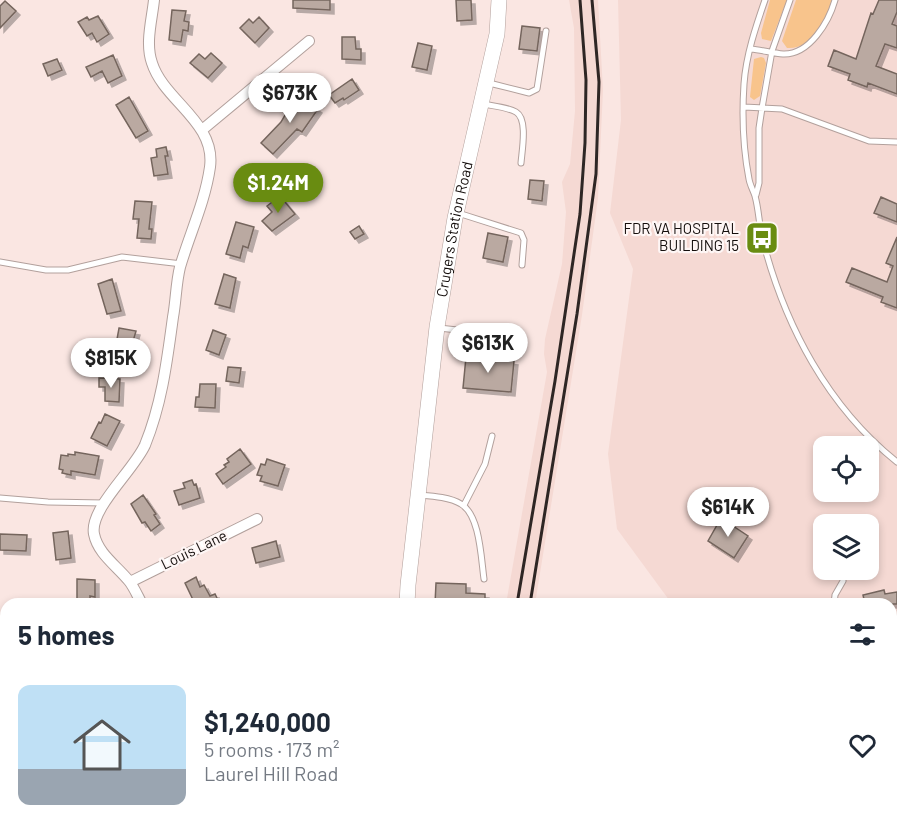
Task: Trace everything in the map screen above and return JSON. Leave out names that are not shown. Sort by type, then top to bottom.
[{"type":"street","points":[[139,598],[130,582],[110,562],[100,547],[94,533],[95,519],[104,503],[141,454],[155,420],[164,384],[182,264],[201,209],[210,165],[208,142],[202,130],[157,75],[151,61],[148,45],[154,0]]},
{"type":"street","name":"Crugers Station Road","points":[[408,598],[417,494],[437,327],[456,212],[497,34],[499,0]]},
{"type":"street","points":[[202,130],[309,41]]},
{"type":"street","name":"Louis Lane","points":[[130,582],[257,519]]},
{"type":"lane","points":[[765,0],[744,82],[743,122],[749,179],[755,196],[762,238],[784,305],[803,345],[836,399],[863,431],[897,462]]},
{"type":"lane","points":[[755,196],[759,183],[759,128],[772,51],[790,0]]},
{"type":"lane","points":[[751,49],[785,54],[801,48],[812,41],[826,26],[835,0]]},
{"type":"lane","points":[[486,83],[526,92],[535,91],[538,86],[546,31]]},
{"type":"lane","points":[[481,104],[514,111],[521,117],[523,123],[521,163]]},
{"type":"lane","points":[[744,107],[782,109],[869,141],[897,142]]},
{"type":"lane","points":[[456,212],[521,233],[524,240],[522,265]]},
{"type":"lane","points":[[0,262],[46,270],[68,270],[128,256],[182,264]]},
{"type":"lane","points":[[437,327],[494,334]]},
{"type":"lane","points":[[464,505],[485,464],[492,436]]},
{"type":"lane","points":[[417,494],[438,497],[464,505],[470,513],[478,534],[484,579]]},
{"type":"lane","points":[[0,498],[104,503]]},
{"type":"lane","points":[[835,598],[843,581]]},
{"type":"shaded area","points":[[569,0],[598,0],[603,90],[598,198],[582,315],[536,598],[507,598],[547,372],[544,354],[545,339],[562,264],[566,212],[562,182],[570,164],[575,111],[574,28]]},
{"type":"shaded area","points":[[618,0],[897,0],[897,598],[668,598],[617,529],[608,454],[633,269],[610,213],[621,120]]},
{"type":"shaded area","points":[[770,0],[787,0],[771,41],[762,39],[761,33]]},
{"type":"shaded area","points":[[796,0],[832,0],[822,25],[811,39],[796,47],[787,48],[782,41]]},
{"type":"shaded area","points":[[761,57],[766,63],[760,96],[754,100],[750,97],[754,59]]},
{"type":"building","points":[[293,0],[330,0],[330,10],[293,8]]},
{"type":"building","points":[[456,0],[471,0],[472,20],[457,21]]},
{"type":"building","points":[[879,0],[897,0],[897,12],[892,24],[897,26],[897,48],[885,44],[876,66],[897,74],[897,94],[868,83],[867,87],[848,80],[850,74],[828,66],[834,50],[856,59],[871,13],[873,14]]},
{"type":"building","points":[[5,1],[16,11],[0,28],[0,6]]},
{"type":"building","points":[[172,10],[186,11],[184,21],[189,22],[188,31],[183,30],[181,42],[169,40]]},
{"type":"building","points":[[98,16],[109,34],[97,42],[92,33],[87,36],[78,22],[87,17],[89,20]]},
{"type":"building","points":[[259,17],[269,28],[255,43],[240,28],[249,19],[253,23]]},
{"type":"building","points":[[522,26],[540,28],[537,51],[519,49]]},
{"type":"building","points":[[342,37],[355,37],[356,49],[361,49],[361,60],[342,59]]},
{"type":"building","points":[[418,43],[432,46],[427,70],[412,67]]},
{"type":"building","points":[[211,53],[222,63],[208,78],[190,63],[199,54],[205,59]]},
{"type":"building","points":[[113,55],[122,76],[108,83],[102,71],[91,77],[86,67]]},
{"type":"building","points":[[57,59],[62,70],[48,76],[43,64]]},
{"type":"building","points":[[352,79],[359,90],[335,103],[329,95]]},
{"type":"building","points":[[296,96],[318,109],[302,132],[297,129],[273,154],[261,143],[281,122]]},
{"type":"building","points":[[129,97],[148,131],[136,138],[116,105]]},
{"type":"building","points":[[166,147],[168,174],[154,176],[151,158],[157,157],[156,149]]},
{"type":"building","points":[[530,180],[544,181],[542,201],[528,199]]},
{"type":"building","points":[[280,196],[295,214],[272,231],[262,221],[272,212],[267,206]]},
{"type":"building","points":[[881,197],[897,204],[897,222],[874,213]]},
{"type":"building","points":[[135,201],[152,202],[149,229],[152,229],[151,239],[137,238],[139,219],[133,219]]},
{"type":"building","points":[[236,222],[254,227],[248,248],[243,246],[240,258],[226,254]]},
{"type":"building","points":[[359,226],[364,234],[355,239],[350,232]]},
{"type":"building","points":[[488,233],[508,237],[503,262],[483,258]]},
{"type":"building","points":[[897,237],[897,308],[881,302],[883,297],[846,282],[852,268],[887,282],[893,266],[886,263]]},
{"type":"building","points":[[224,274],[236,278],[230,308],[215,304]]},
{"type":"building","points":[[112,279],[121,311],[107,314],[98,284]]},
{"type":"building","points":[[119,328],[136,331],[128,359],[114,356]]},
{"type":"building","points":[[213,330],[226,335],[219,355],[206,350]]},
{"type":"building","points":[[466,357],[514,361],[511,392],[463,388]]},
{"type":"building","points":[[228,367],[241,368],[239,383],[226,381]]},
{"type":"building","points":[[99,378],[120,379],[119,402],[105,401],[105,387],[99,387]]},
{"type":"building","points":[[200,384],[216,384],[215,408],[195,407]]},
{"type":"building","points":[[105,414],[120,421],[107,446],[91,438]]},
{"type":"building","points":[[240,449],[251,464],[223,484],[216,474],[226,467],[224,465],[229,462],[227,459]]},
{"type":"building","points":[[75,452],[99,456],[95,475],[71,471],[71,475],[62,473],[63,470],[59,469],[61,455],[75,455]]},
{"type":"building","points":[[267,459],[285,465],[278,486],[260,481],[262,476],[257,475],[261,464],[265,465]]},
{"type":"building","points":[[192,480],[194,485],[196,484],[200,498],[179,505],[174,491],[185,488],[183,483]]},
{"type":"building","points":[[143,495],[160,524],[151,531],[145,522],[142,523],[131,504]]},
{"type":"building","points":[[721,518],[748,536],[734,558],[708,541]]},
{"type":"building","points":[[68,531],[71,558],[56,560],[53,533]]},
{"type":"building","points":[[0,534],[27,535],[26,551],[0,550]]},
{"type":"building","points":[[276,541],[280,557],[256,563],[252,548]]},
{"type":"building","points":[[196,577],[200,587],[204,585],[210,596],[215,594],[217,598],[192,598],[185,583]]},
{"type":"building","points":[[77,579],[95,580],[95,597],[77,598]]},
{"type":"building","points":[[436,583],[466,584],[466,593],[485,594],[485,598],[435,598]]},
{"type":"building","points":[[884,590],[885,594],[897,592],[897,598],[864,598],[863,595]]},
{"type":"railway","points":[[518,598],[555,381],[580,214],[585,143],[586,80],[580,0]]},
{"type":"railway","points":[[531,598],[577,314],[596,174],[599,82],[592,0]]},
{"type":"place","name":"FDR VA HOSPITAL BUILDING 15","points":[[762,238]]}]
